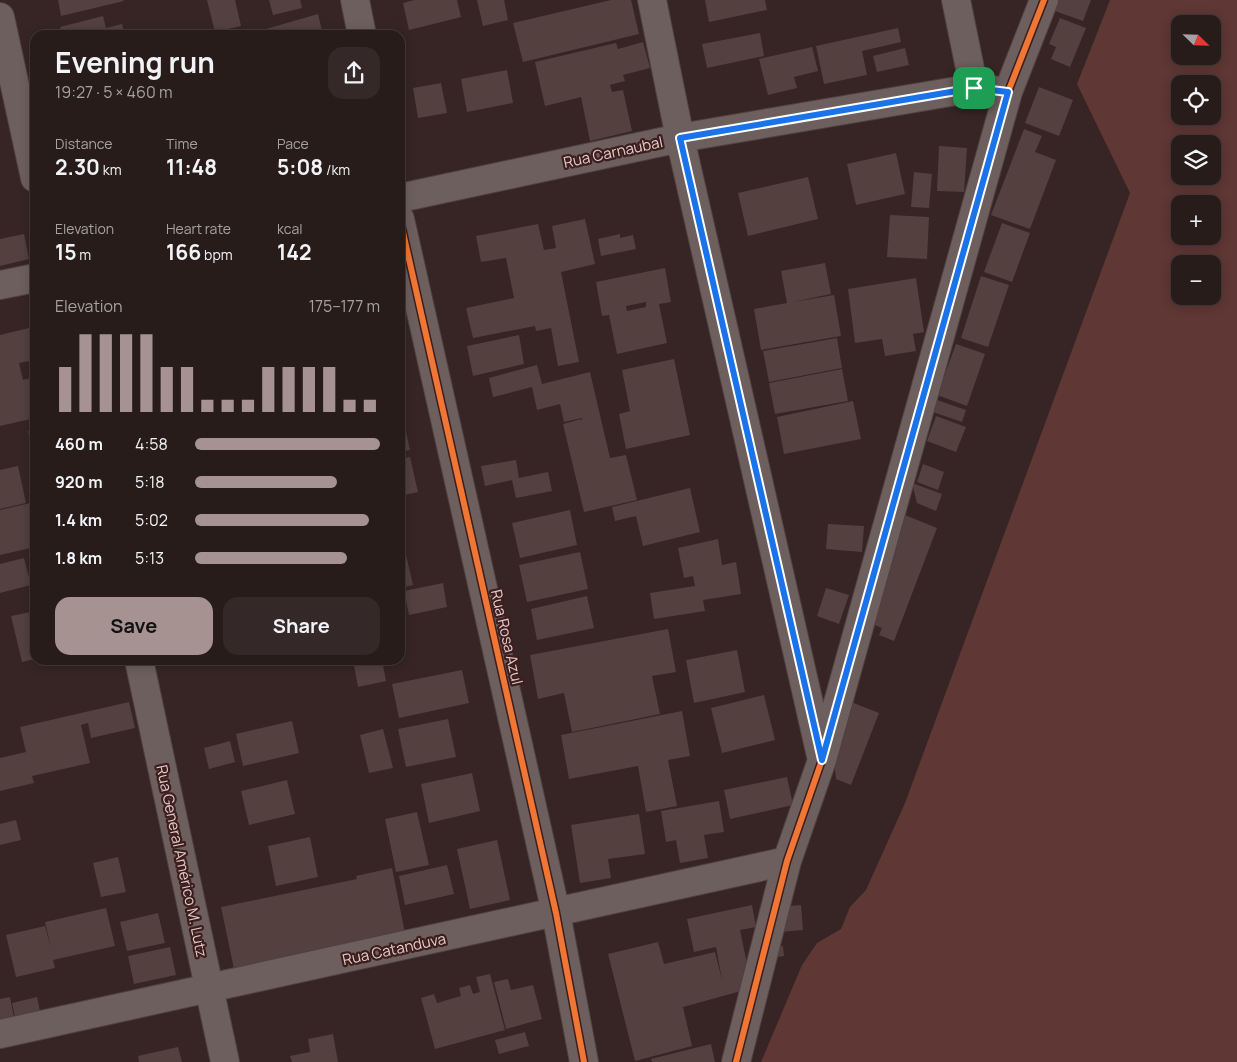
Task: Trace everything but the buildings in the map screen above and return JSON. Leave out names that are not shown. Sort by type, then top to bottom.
[{"type":"street","points":[[355,0],[361,30]]},
{"type":"street","points":[[652,0],[680,138],[822,760]]},
{"type":"street","points":[[956,0],[974,88]]},
{"type":"street","points":[[736,1062],[787,861],[822,760],[1008,92],[1044,0]]},
{"type":"street","points":[[0,17],[30,155]]},
{"type":"street","name":"Rua Carnaubal","points":[[405,197],[680,138],[974,88],[1008,92]]},
{"type":"street","name":"Rua Rosa Azul","points":[[405,241],[556,913],[584,1062]]},
{"type":"street","points":[[0,285],[30,279]]},
{"type":"street","name":"Rua General Américo M. Lutz","points":[[139,665],[226,1062]]},
{"type":"street","name":"Rua Catanduva","points":[[0,1034],[787,861]]},
{"type":"shaded area","points":[[1110,0],[1237,0],[1237,1062],[761,1062],[802,965],[817,943],[841,929],[850,907],[866,890],[905,803],[1130,193],[1077,84]]},
{"type":"cycle path","points":[[736,1062],[787,861],[822,760],[1008,92],[1044,0]]},
{"type":"cycle path","points":[[405,241],[556,913],[584,1062]]},
{"type":"route","points":[[974,88],[1008,92],[822,760],[680,138],[974,88]]}]
